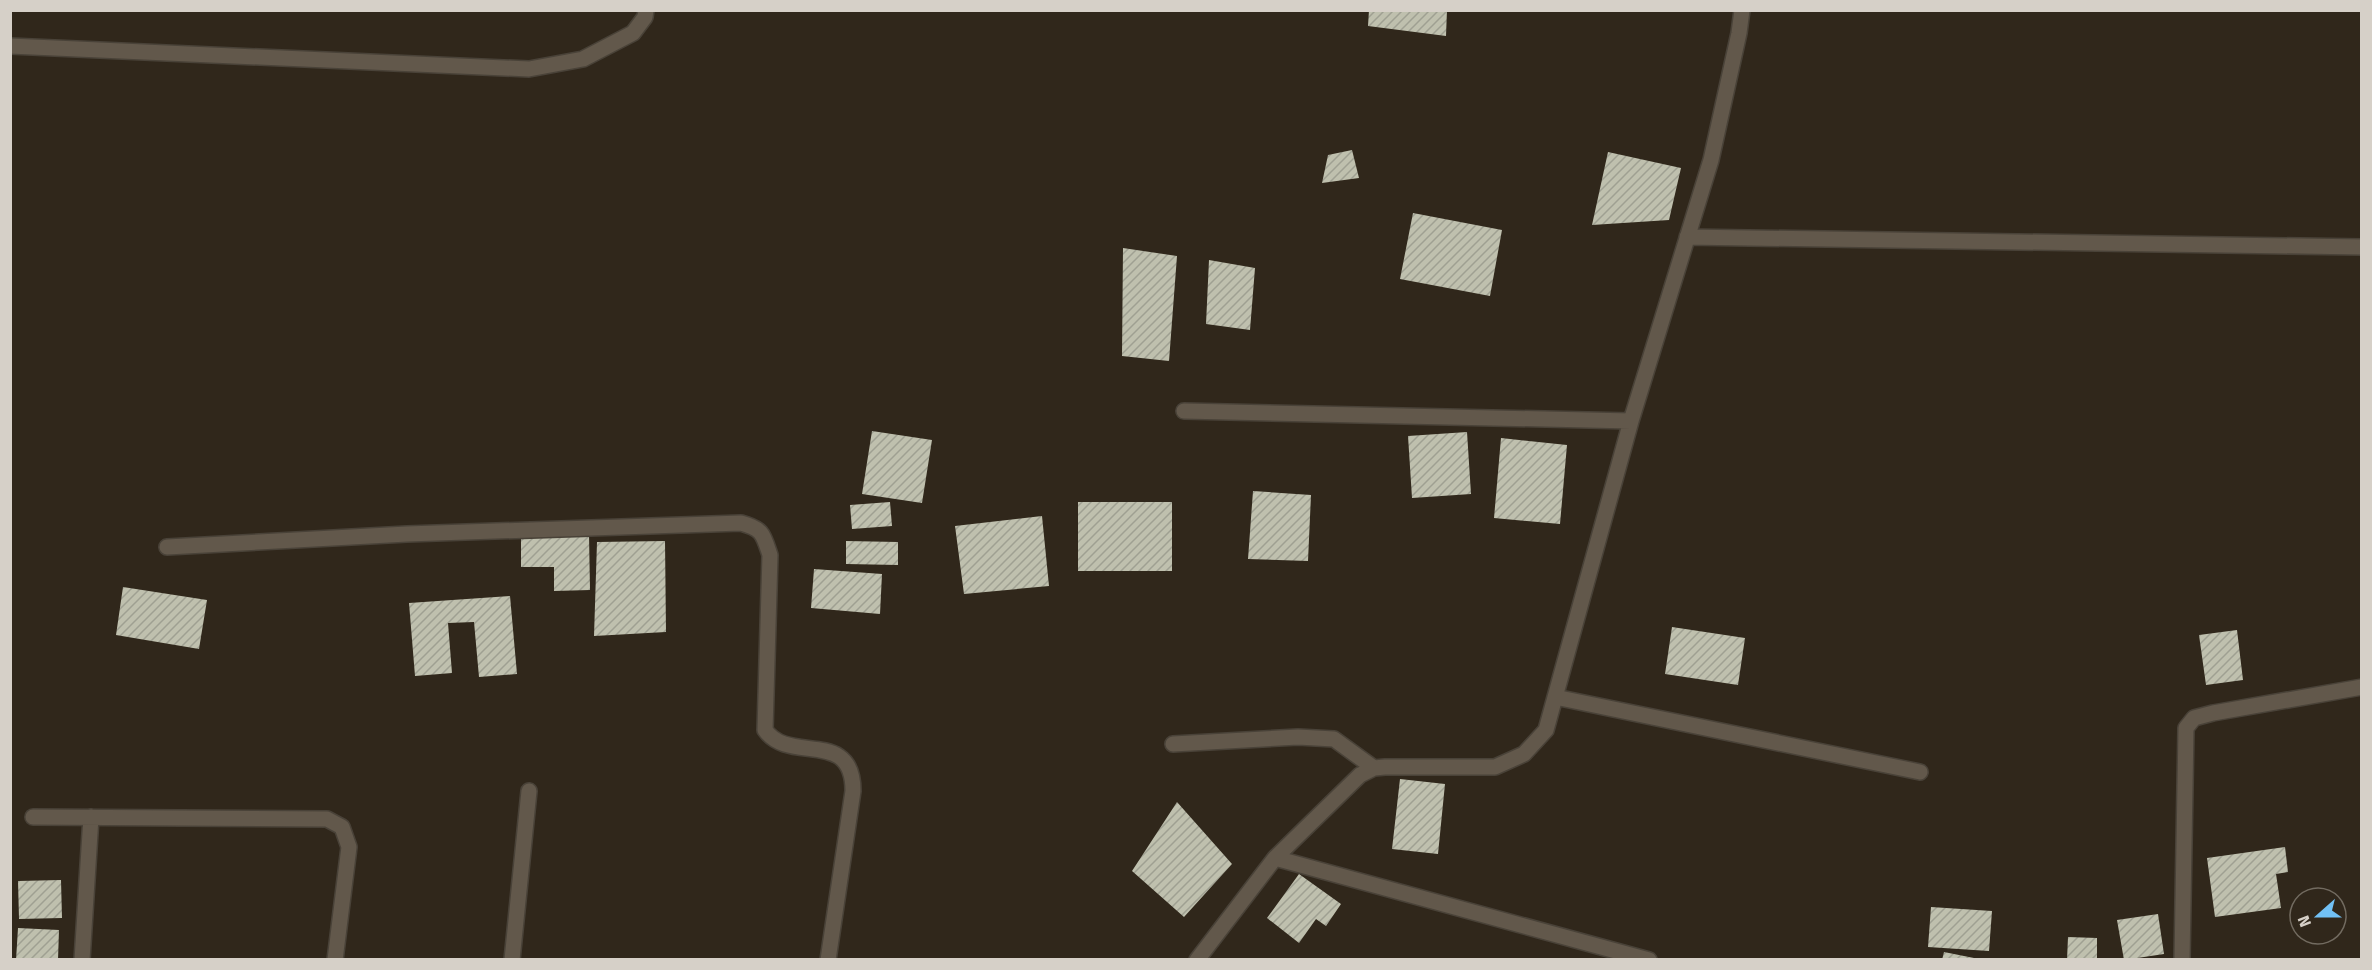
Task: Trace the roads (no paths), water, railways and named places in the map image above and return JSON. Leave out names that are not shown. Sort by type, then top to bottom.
[{"type":"street","points":[[10,46],[529,69],[582,59],[633,33],[645,17],[646,10]]},
{"type":"street","points":[[1197,960],[1275,858],[1360,775],[1374,768],[1495,767],[1524,754],[1546,729],[1631,421],[1711,160],[1742,10]]},
{"type":"street","points":[[1687,237],[2361,248]]},
{"type":"street","points":[[1184,411],[1631,421]]},
{"type":"street","points":[[167,547],[419,533],[741,523],[756,527],[764,538],[770,555],[765,730],[771,739],[783,743],[835,753],[847,763],[853,777],[853,791],[828,960]]},
{"type":"street","points":[[2182,960],[2186,728],[2194,718],[2213,713],[2361,687]]},
{"type":"street","points":[[1555,697],[1920,772]]},
{"type":"street","points":[[1173,744],[1299,737],[1334,739],[1374,768]]},
{"type":"street","points":[[512,960],[529,791]]},
{"type":"street","points":[[33,817],[327,819],[342,827],[349,847],[335,960]]},
{"type":"street","points":[[82,960],[91,817]]},
{"type":"street","points":[[1275,858],[1649,960]]}]
